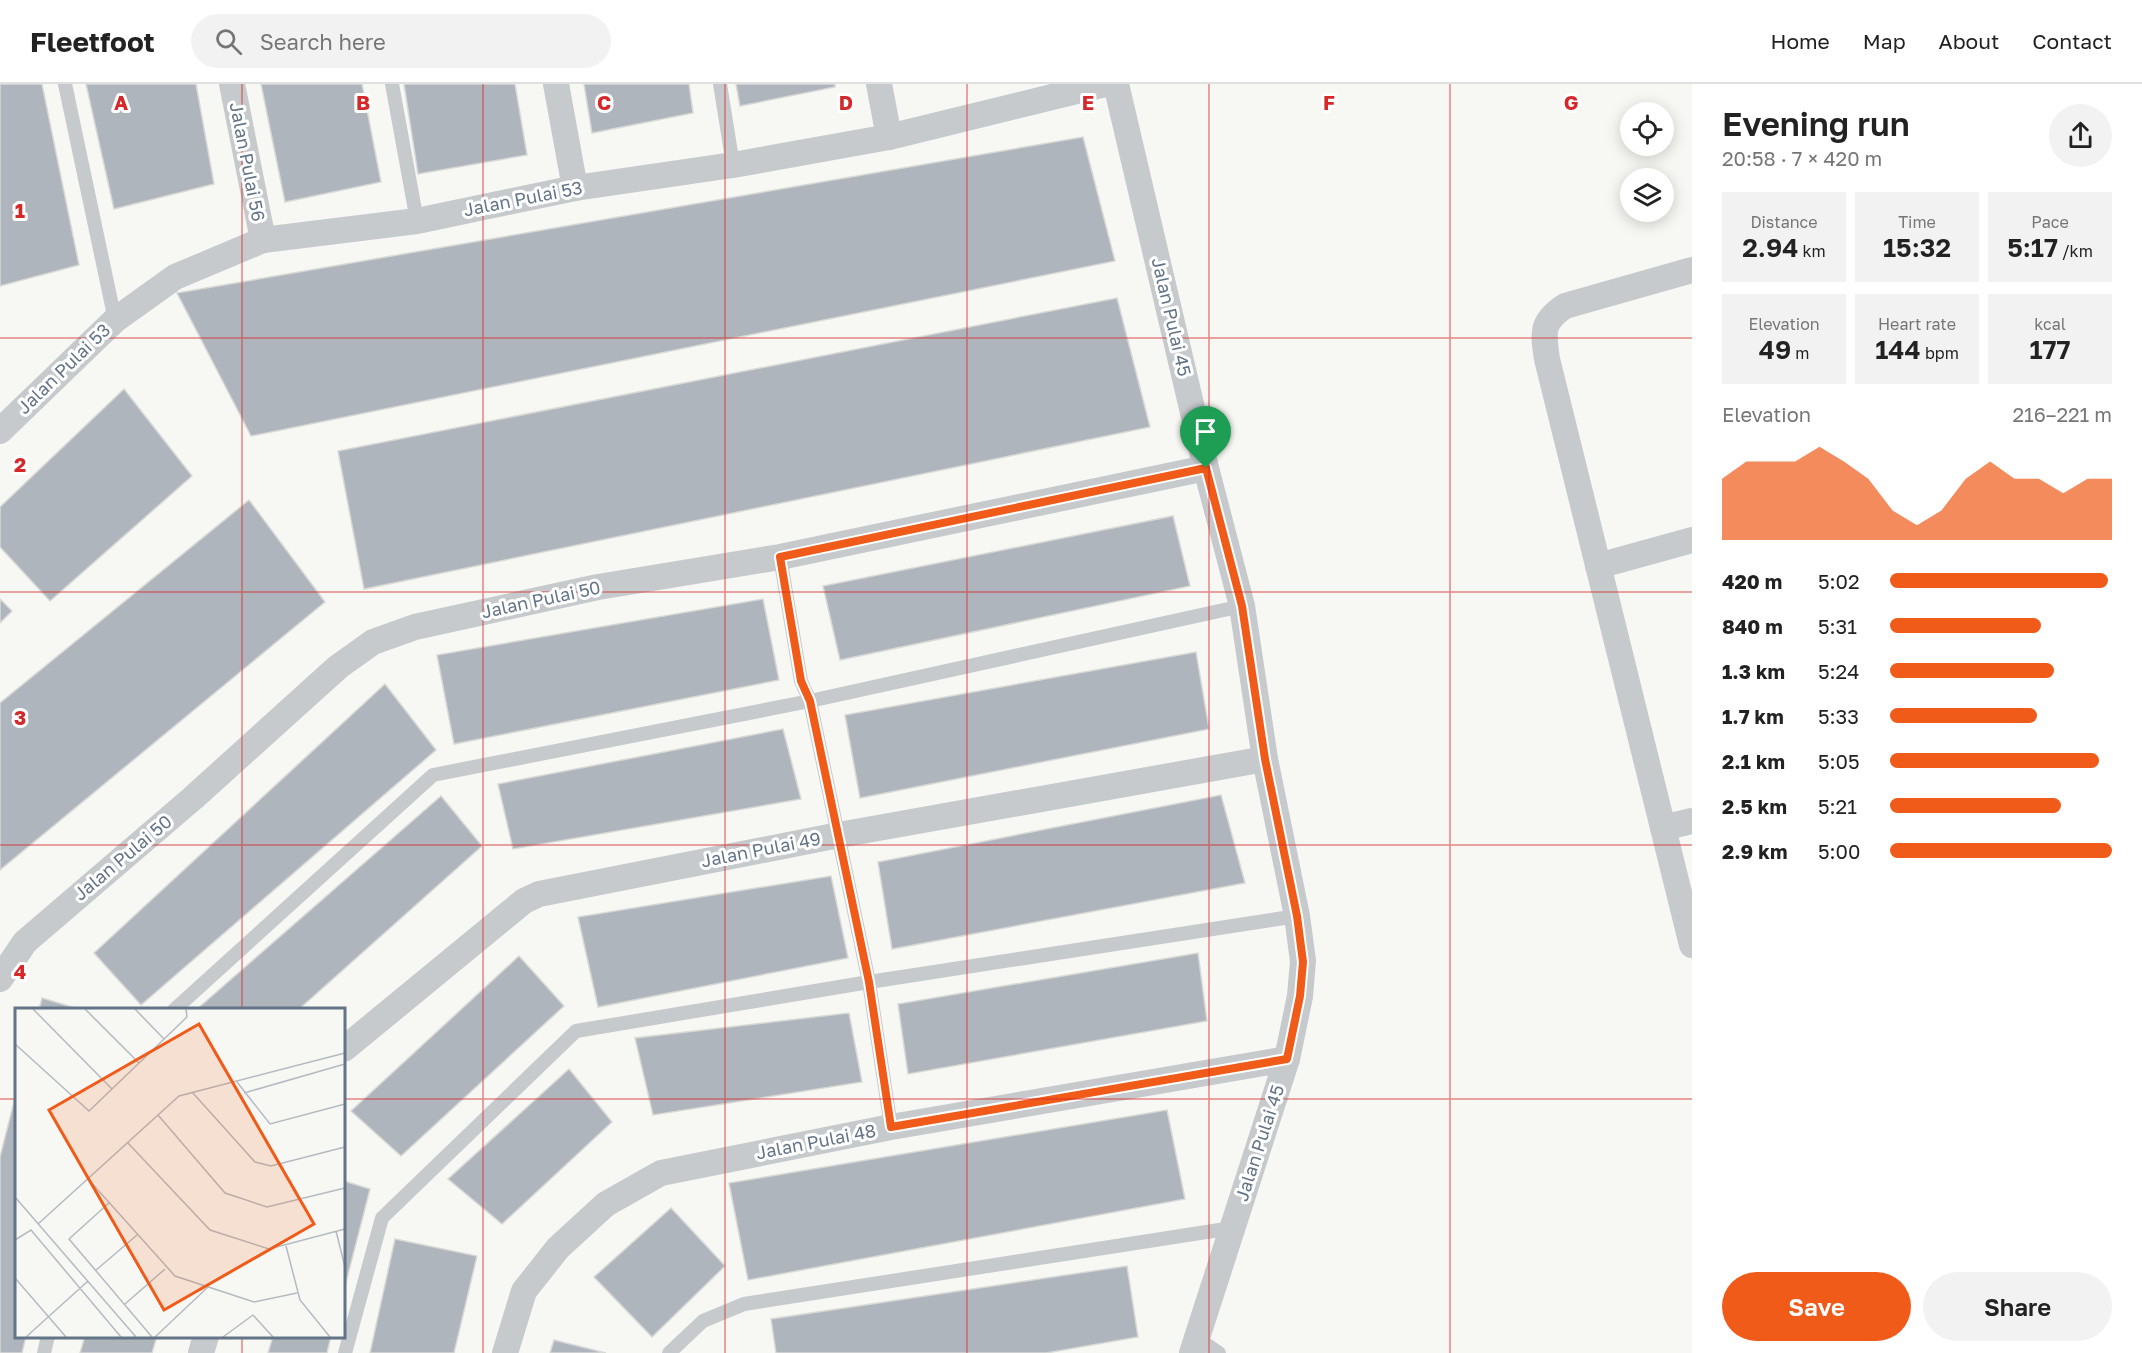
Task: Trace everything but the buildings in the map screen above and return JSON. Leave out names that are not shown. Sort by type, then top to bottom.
[{"type":"street","name":"Jalan Pulai 56","points":[[232,84],[263,240]]},
{"type":"street","points":[[556,84],[575,188]]},
{"type":"street","points":[[879,84],[889,137]]},
{"type":"street","name":"Jalan Pulai 53","points":[[0,431],[114,320],[175,277],[220,256],[263,240],[417,221],[575,188],[733,165],[889,137],[1105,84]]},
{"type":"street","name":"Jalan Pulai 45","points":[[1116,84],[1206,468],[1242,606],[1265,759],[1297,916],[1303,962],[1300,996],[1287,1059],[1194,1345]]},
{"type":"street","points":[[1692,270],[1565,306],[1552,315],[1543,334],[1692,945]]},
{"type":"street","name":"Jalan Pulai 50","points":[[0,979],[25,942],[193,798],[338,667],[373,642],[415,627],[598,587],[780,557],[1206,468]]},
{"type":"street","points":[[1598,566],[1692,540]]},
{"type":"street","name":"Jalan Pulai 49","points":[[345,1048],[524,901],[539,894],[839,835],[1265,759]]},
{"type":"street","points":[[1663,828],[1692,820]]},
{"type":"street","name":"Jalan Pulai 48","points":[[506,1353],[524,1291],[558,1248],[606,1204],[661,1173],[891,1127],[1287,1059]]},
{"type":"street","points":[[201,1353],[205,1338]]},
{"type":"lane","points":[[65,84],[114,320]]},
{"type":"lane","points":[[392,84],[417,221]]},
{"type":"lane","points":[[720,84],[733,165]]},
{"type":"lane","points":[[780,557],[801,681],[810,701],[869,982],[891,1127]]},
{"type":"lane","points":[[176,1008],[433,775],[810,701],[1242,606]]},
{"type":"lane","points":[[345,1353],[382,1218],[576,1031],[869,982],[1297,916]]},
{"type":"lane","points":[[669,1353],[703,1321],[744,1304],[1232,1228]]},
{"type":"lane","points":[[44,1353],[48,1338]]},
{"type":"lane","points":[[1194,1345],[1219,1353]]},
{"type":"route","points":[[1206,468],[1242,606],[1265,759],[1297,916],[1303,962],[1300,996],[1287,1059],[891,1127],[869,982],[810,701],[801,681],[780,557],[1206,468]]}]
